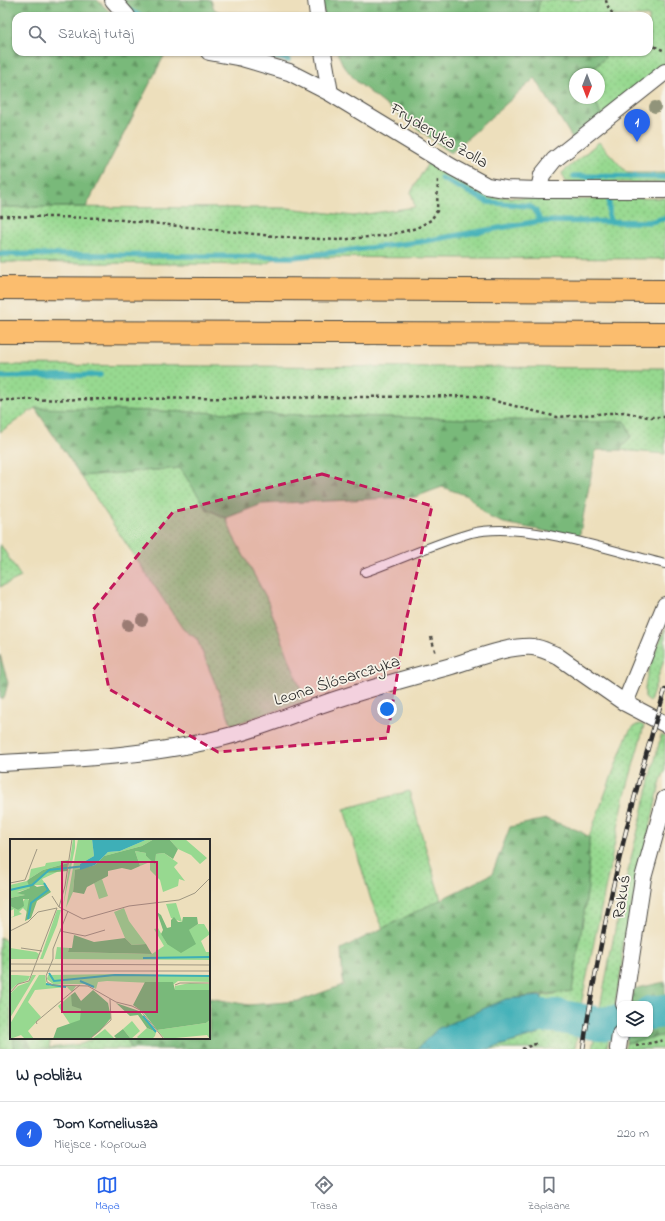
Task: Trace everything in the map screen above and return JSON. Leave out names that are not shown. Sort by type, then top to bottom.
[{"type":"highway","points":[[0,288],[665,291]]},
{"type":"highway","points":[[0,332],[665,334]]},
{"type":"street","points":[[113,0],[124,12]]},
{"type":"street","points":[[316,0],[318,12]]},
{"type":"street","name":"Fryderyka Zolla","points":[[231,56],[276,68],[330,93],[443,162],[487,186],[505,189],[539,190],[665,190]]},
{"type":"street","points":[[324,56],[330,93]]},
{"type":"street","points":[[539,190],[542,175],[554,160],[665,72]]},
{"type":"street","points":[[625,703],[665,605]]},
{"type":"street","name":"Leona Ślósarczyka","points":[[0,763],[110,755],[196,744],[257,729],[335,700],[516,648],[532,647],[544,649],[556,655],[625,703],[665,724]]},
{"type":"street","name":"Rakuś","points":[[625,1001],[643,878],[665,799]]},
{"type":"lane","points":[[365,572],[471,533],[508,530],[548,536],[665,564]]},
{"type":"path","points":[[606,0],[606,5],[611,12]]},
{"type":"path","points":[[653,46],[665,51]]},
{"type":"path","points":[[0,216],[103,218],[283,237],[338,240],[389,235],[417,228],[431,220],[437,211],[437,181],[443,162]]},
{"type":"path","points":[[0,400],[476,396],[557,417],[624,412],[648,417],[665,417]]},
{"type":"path","points":[[431,637],[437,656]]},
{"type":"path","points":[[622,1042],[665,1040]]},
{"type":"path","points":[[522,1049],[538,1044]]},
{"type":"highlighted area","points":[[322,474],[432,506],[406,621],[387,738],[218,752],[109,689],[93,610],[173,512]]},
{"type":"green space","points":[[0,0],[97,0],[110,12],[12,12],[12,56],[164,56],[86,207],[0,207]]},
{"type":"green space","points":[[121,0],[211,0],[214,9],[220,12],[133,12],[129,10]]},
{"type":"green space","points":[[322,0],[540,0],[537,12],[324,12]]},
{"type":"green space","points":[[540,0],[665,0],[665,65],[601,117],[597,104],[605,104],[605,68],[594,68],[605,58],[604,56],[653,56],[653,12],[537,12]]},
{"type":"green space","points":[[339,56],[604,56],[605,58],[594,68],[569,68],[569,104],[597,104],[601,117],[573,139],[535,78],[451,153],[356,81],[343,65]]},
{"type":"green space","points":[[599,142],[627,173],[665,173],[665,183],[566,182],[562,173]]},
{"type":"green space","points":[[428,163],[490,196],[559,200],[665,198],[665,259],[279,257],[263,265],[0,262],[0,207],[288,208],[353,216],[415,207],[411,192]]},
{"type":"green space","points":[[0,365],[665,368],[665,454],[620,450],[631,436],[625,421],[587,422],[35,408],[0,432]]},
{"type":"green space","points":[[35,408],[587,422],[625,421],[631,436],[620,450],[596,450],[579,538],[504,523],[489,517],[468,496],[442,487],[415,497],[262,504],[226,518],[207,509],[180,468],[81,476]]},
{"type":"green space","points":[[180,468],[207,509],[226,518],[233,536],[266,597],[305,701],[232,725],[197,639],[183,629],[81,476]]},
{"type":"green space","points":[[0,544],[21,577],[0,587]]},
{"type":"green space","points":[[665,628],[665,656],[650,702],[645,698],[646,680]]},
{"type":"green space","points":[[0,655],[8,683],[4,698],[0,699]]},
{"type":"green space","points":[[640,724],[644,726],[624,799],[582,1000],[575,1049],[489,1049],[539,1034],[542,996],[572,991],[588,887],[589,837],[624,743],[630,731]]},
{"type":"green space","points":[[661,735],[665,737],[665,771],[661,780],[622,947],[622,966],[607,1049],[592,1049],[620,904]]},
{"type":"green space","points":[[409,791],[441,900],[383,928],[371,900],[344,809]]},
{"type":"green space","points":[[546,819],[580,831],[589,837],[588,887],[572,991],[506,999],[437,1029],[417,1049],[131,1049],[127,1039],[210,1039],[210,998],[249,1005],[299,1001],[343,985],[341,949],[492,874],[510,827]]},
{"type":"green space","points":[[0,937],[10,943],[10,1039],[14,1039],[13,1049],[0,1049]]},
{"type":"green space","points":[[665,982],[665,1035],[626,1043],[627,1037],[653,1037],[653,1001],[631,1001],[633,989]]},
{"type":"green space","points":[[665,1035],[665,1049],[625,1049],[626,1043]]},
{"type":"green space","points":[[14,1039],[27,1039],[32,1049],[13,1049]]},
{"type":"green space","points":[[27,1039],[51,1039],[49,1048],[82,1044],[92,1039],[127,1039],[131,1049],[32,1049]]},
{"type":"water","points":[[542,996],[539,1034],[489,1049],[417,1049],[437,1029],[506,999]]},
{"type":"waterway","points":[[128,10],[132,12]]},
{"type":"waterway","points":[[268,56],[288,60]]},
{"type":"waterway","points":[[574,176],[665,177]]},
{"type":"waterway","points":[[441,178],[488,202],[529,206],[535,210],[540,221]]},
{"type":"waterway","points":[[609,202],[609,222]]},
{"type":"waterway","points":[[0,254],[293,257],[419,242],[540,221],[650,222],[665,218]]},
{"type":"waterway","points":[[0,377],[100,375]]},
{"type":"waterway","points":[[653,1013],[665,1011]]},
{"type":"waterway","points":[[445,1049],[509,1020],[538,1016],[557,1016],[600,1024],[617,1022]]},
{"type":"railway","points":[[583,1049],[598,958],[617,868],[640,778],[665,690]]},
{"type":"place","name":"Dom Korneliusza","points":[[637,142]]}]
